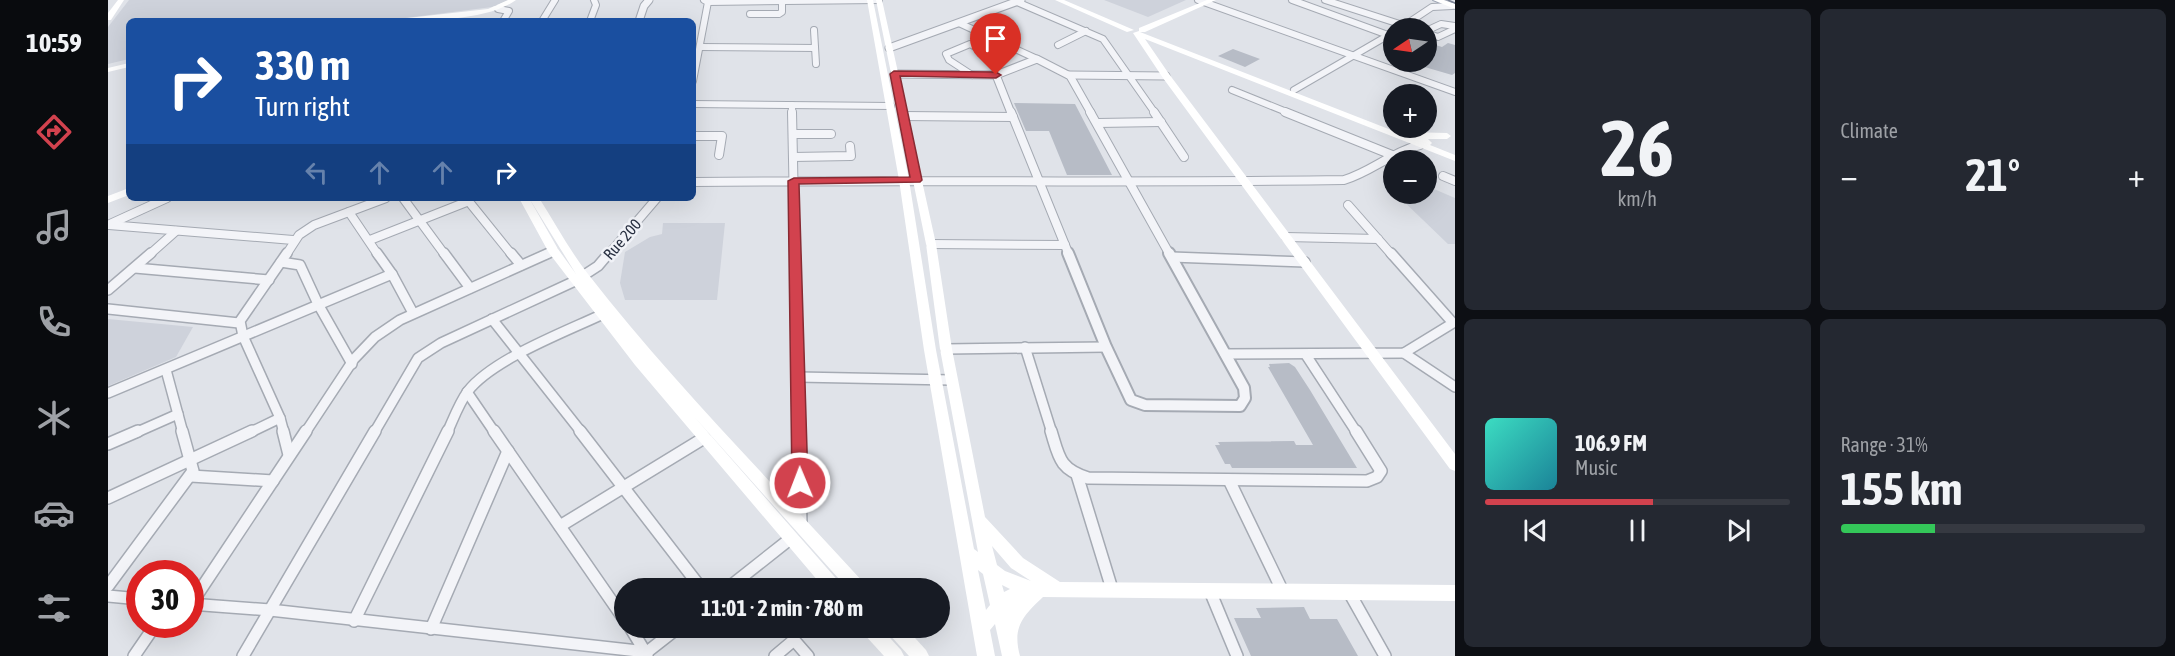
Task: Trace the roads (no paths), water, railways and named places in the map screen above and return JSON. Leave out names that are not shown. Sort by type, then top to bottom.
[{"type":"main road","points":[[108,18],[121,0]]},
{"type":"main road","points":[[497,18],[502,9],[513,0]]},
{"type":"main road","points":[[431,18],[502,9],[519,0]]},
{"type":"main road","points":[[875,0],[889,48],[903,116],[935,379],[984,653]]},
{"type":"main road","points":[[875,0],[891,106],[910,180],[931,244],[951,380],[978,519],[1009,649]]},
{"type":"main road","points":[[1058,0],[1294,90],[1416,141],[1449,135]]},
{"type":"main road","points":[[1137,31],[1197,0]]},
{"type":"main road","points":[[1137,31],[1210,2]]},
{"type":"main road","points":[[1434,2],[1453,7]]},
{"type":"main road","points":[[1137,31],[1172,48],[1453,154]]},
{"type":"main road","points":[[1137,31],[1166,76],[1455,465]]},
{"type":"main road","points":[[1150,52],[1159,48],[1172,48]]},
{"type":"main road","points":[[108,69],[126,64]]},
{"type":"main road","points":[[1449,135],[1444,143],[1453,154]]},
{"type":"main road","points":[[108,200],[126,192]]},
{"type":"main road","points":[[526,201],[552,250],[849,578]]},
{"type":"main road","points":[[536,201],[579,278],[639,362],[825,578]]},
{"type":"main road","points":[[978,519],[1041,588]]},
{"type":"main road","points":[[968,554],[1008,581],[1041,588],[1455,593]]},
{"type":"main road","points":[[980,629],[998,605],[1012,594],[1041,588]]},
{"type":"main road","points":[[1009,649],[1018,610],[1041,588]]},
{"type":"main road","points":[[879,638],[895,656]]},
{"type":"main road","points":[[904,638],[920,656]]},
{"type":"street","points":[[544,18],[555,0]]},
{"type":"street","points":[[591,18],[596,5],[594,0]]},
{"type":"street","points":[[640,18],[649,0]]},
{"type":"street","points":[[696,66],[705,1],[875,0]]},
{"type":"street","points":[[1197,0],[1210,2],[1455,92]]},
{"type":"street","points":[[1292,0],[1383,31]]},
{"type":"street","points":[[1325,0],[1383,20]]},
{"type":"street","points":[[889,48],[1019,1],[1103,39],[1184,158]]},
{"type":"street","points":[[750,14],[779,14],[782,12],[782,2]]},
{"type":"street","points":[[1414,18],[1434,2]]},
{"type":"street","points":[[502,9],[509,12],[505,18]]},
{"type":"street","points":[[959,23],[1069,75],[1166,76]]},
{"type":"street","points":[[1437,26],[1441,24],[1455,27]]},
{"type":"street","points":[[1437,36],[1455,27]]},
{"type":"street","points":[[814,30],[816,64]]},
{"type":"street","points":[[1058,45],[1086,31]]},
{"type":"street","points":[[1294,90],[1383,38]]},
{"type":"street","points":[[972,75],[949,60],[946,54],[970,44],[992,56]]},
{"type":"street","points":[[700,46],[815,46]]},
{"type":"street","points":[[894,74],[996,75],[1037,59]]},
{"type":"street","points":[[996,75],[1126,393],[1135,403],[1145,405],[1240,406],[1246,397],[1244,388],[1098,123],[1069,75]]},
{"type":"street","points":[[1232,90],[1383,151]]},
{"type":"street","points":[[696,104],[891,106]]},
{"type":"street","points":[[792,105],[801,525]]},
{"type":"street","points":[[903,116],[1013,117]]},
{"type":"street","points":[[1098,123],[1161,122]]},
{"type":"street","points":[[793,134],[831,134]]},
{"type":"street","points":[[696,136],[722,136],[719,156]]},
{"type":"street","points":[[1401,150],[1416,141]]},
{"type":"street","points":[[794,157],[851,156],[850,146]]},
{"type":"street","points":[[696,182],[910,180],[1131,183],[1344,180],[1366,174],[1383,162]]},
{"type":"street","points":[[1443,176],[1455,181]]},
{"type":"street","points":[[109,225],[161,201]]},
{"type":"street","points":[[239,323],[281,262],[293,240],[314,225],[379,201]]},
{"type":"street","points":[[405,201],[470,288]]},
{"type":"street","points":[[370,240],[466,201]]},
{"type":"street","points":[[469,201],[521,265]]},
{"type":"street","name":"Rue 200","points":[[243,656],[412,367],[427,351],[579,278],[598,266],[654,201]]},
{"type":"street","points":[[1225,354],[1404,353],[1453,323],[1348,205]]},
{"type":"street","points":[[349,212],[392,273],[413,313]]},
{"type":"street","points":[[109,225],[293,240]]},
{"type":"street","points":[[108,290],[176,231]]},
{"type":"street","points":[[1286,237],[1378,238]]},
{"type":"street","points":[[931,244],[1065,245]]},
{"type":"street","points":[[204,584],[289,455],[352,364],[375,337],[413,313],[552,250]]},
{"type":"street","points":[[1172,257],[1305,262]]},
{"type":"street","points":[[281,262],[300,265],[318,304],[352,364]]},
{"type":"street","points":[[135,268],[269,280]]},
{"type":"street","points":[[108,393],[392,273]]},
{"type":"street","points":[[108,309],[239,323]]},
{"type":"street","points":[[354,621],[467,392],[484,375],[603,314]]},
{"type":"street","points":[[492,319],[693,578]]},
{"type":"street","points":[[239,323],[280,418],[289,455]]},
{"type":"street","points":[[1025,347],[1060,460],[1069,472],[1077,475],[1088,478],[1356,482],[1368,482],[1378,477],[1381,471],[1376,461],[1306,355]]},
{"type":"street","points":[[946,349],[1106,347]]},
{"type":"street","points":[[1404,353],[1455,387]]},
{"type":"street","points":[[108,586],[193,471],[166,370]]},
{"type":"street","points":[[798,377],[951,380]]},
{"type":"street","points":[[467,392],[614,604]]},
{"type":"street","points":[[108,444],[178,414]]},
{"type":"street","points":[[108,498],[280,418]]},
{"type":"street","points":[[560,526],[704,438]]},
{"type":"street","points":[[432,629],[507,451]]},
{"type":"street","points":[[1077,475],[1112,589]]},
{"type":"street","points":[[191,476],[273,481]]},
{"type":"street","points":[[1229,480],[1283,592]]},
{"type":"street","points":[[741,578],[790,539]]},
{"type":"street","points":[[1210,591],[1237,656]]},
{"type":"street","points":[[1349,592],[1385,656]]},
{"type":"street","points":[[108,596],[126,598]]},
{"type":"street","points":[[204,605],[270,610],[647,654],[666,638]]},
{"type":"street","points":[[134,656],[146,638]]},
{"type":"street","points":[[637,638],[647,654]]},
{"type":"street","points":[[775,656],[794,640],[808,656]]},
{"type":"tram line","points":[[1448,0],[1455,3]]}]
